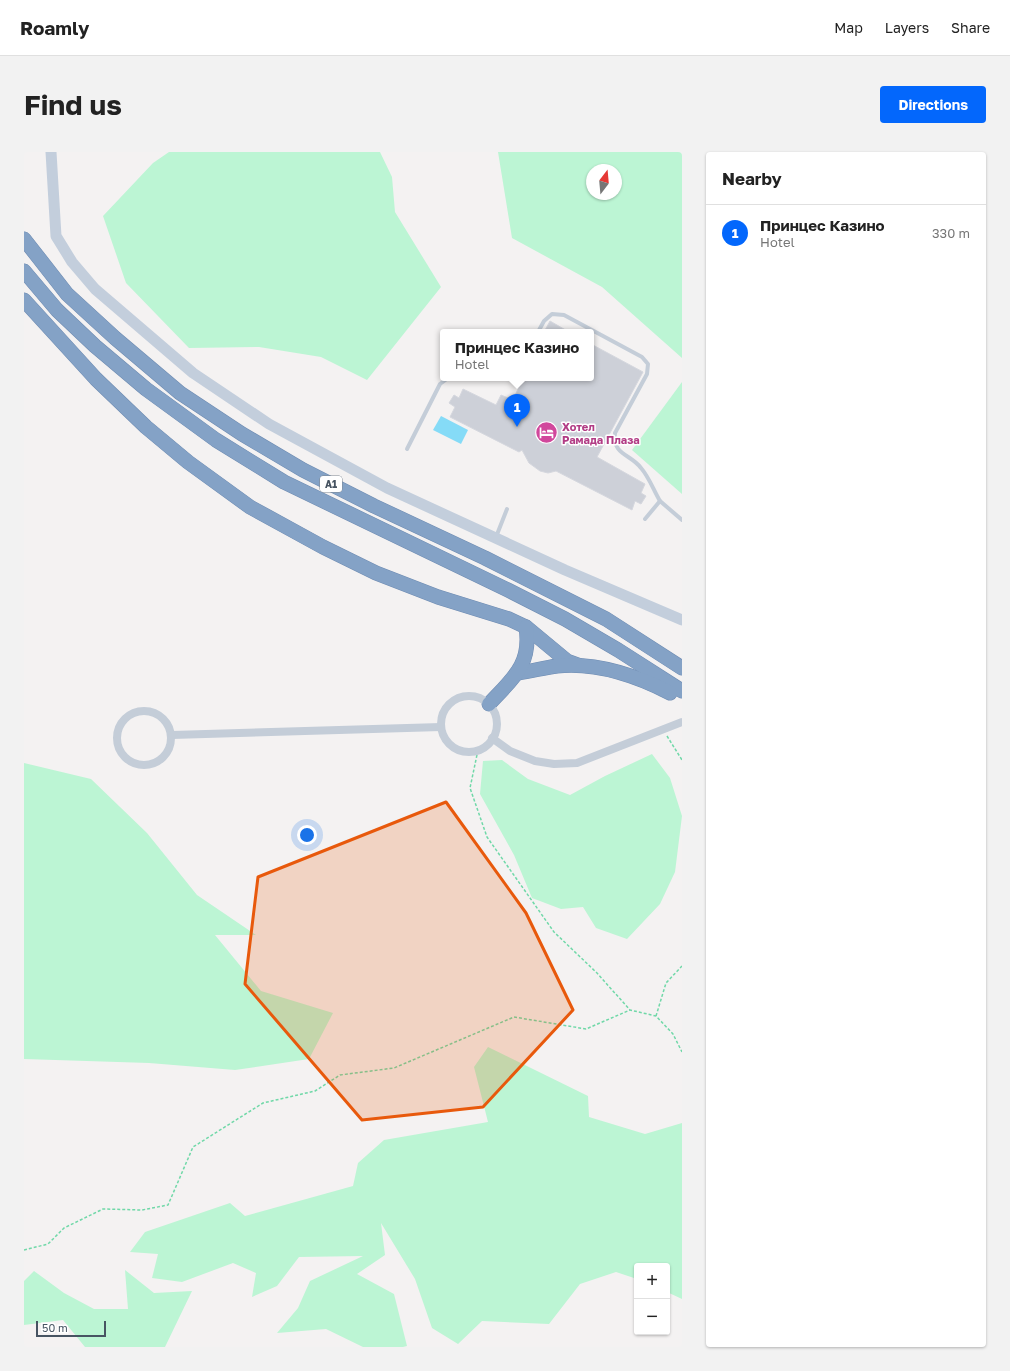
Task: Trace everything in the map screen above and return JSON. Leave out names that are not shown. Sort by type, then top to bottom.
[{"type":"highway","name":"A1","points":[[24,239],[67,294],[115,338],[180,393],[242,434],[303,470],[367,503],[485,558],[606,620],[682,668]]},
{"type":"highway","name":"A1","points":[[24,271],[57,310],[95,346],[146,389],[216,440],[284,482],[565,619],[618,650],[682,691]]},
{"type":"highway","points":[[24,300],[96,379],[146,427],[188,462],[250,507],[323,547],[376,573],[438,597],[509,619],[526,627],[556,654],[566,661],[578,665]]},
{"type":"highway","points":[[489,704],[518,673],[524,661],[528,638],[526,627]]},
{"type":"highway","points":[[518,673],[558,666],[578,665],[606,668],[652,683],[682,699]]},
{"type":"street","points":[[50,152],[56,236],[72,262],[95,289],[193,373],[269,424],[387,488],[565,570],[682,620]]},
{"type":"street","points":[[465,696],[474,696],[489,704],[494,712],[496,730],[486,745],[478,750],[470,751],[454,747],[448,742],[443,735],[441,727],[444,710],[450,703],[465,696]]},
{"type":"street","points":[[142,710],[154,712],[165,719],[170,727],[172,735],[171,745],[167,753],[160,760],[152,764],[142,765],[133,763],[125,757],[119,749],[117,740],[117,732],[120,724],[130,715],[142,710]]},
{"type":"street","points":[[492,738],[510,751],[535,761],[554,764],[577,763],[682,722]]},
{"type":"street","points":[[172,735],[441,727]]},
{"type":"lane","points":[[540,329],[552,314],[564,315],[590,329]]},
{"type":"lane","points":[[594,331],[642,357],[648,364],[647,374],[615,433],[614,441],[617,448],[641,467],[660,501],[682,520]]},
{"type":"lane","points":[[407,449],[440,384],[444,381]]},
{"type":"lane","points":[[645,519],[660,501]]},
{"type":"lane","points":[[496,538],[507,509]]},
{"type":"path","points":[[663,729],[682,760]]},
{"type":"path","points":[[478,750],[470,788],[487,837],[554,932],[598,973],[630,1010],[656,1016],[673,1034],[682,1052]]},
{"type":"path","points":[[656,1016],[666,983],[682,966]]},
{"type":"path","points":[[24,1250],[48,1244],[64,1228],[103,1209],[142,1210],[168,1205],[192,1147],[262,1103],[315,1091],[340,1075],[394,1068],[514,1017],[586,1029],[630,1010]]},
{"type":"highlighted area","points":[[446,802],[526,913],[573,1010],[483,1107],[362,1120],[245,984],[258,877]]},
{"type":"green space","points":[[169,152],[380,152],[392,177],[395,212],[441,287],[367,380],[321,357],[259,347],[189,348],[126,283],[103,216],[153,163]]},
{"type":"green space","points":[[498,152],[682,152],[682,358],[602,287],[512,238]]},
{"type":"green space","points":[[682,382],[682,494],[632,450]]},
{"type":"green space","points":[[652,754],[670,778],[682,816],[675,872],[660,904],[627,939],[596,928],[583,907],[561,909],[532,898],[514,855],[480,794],[483,761],[502,760],[528,779],[570,795],[605,776]]},
{"type":"green space","points":[[24,763],[91,779],[147,833],[197,895],[256,935],[215,935],[261,991],[333,1013],[309,1059],[235,1070],[149,1063],[24,1059]]},
{"type":"green space","points":[[488,1047],[588,1096],[589,1117],[645,1134],[682,1123],[682,1299],[670,1293],[670,1263],[634,1263],[634,1278],[616,1272],[580,1284],[549,1324],[482,1321],[458,1344],[432,1328],[415,1279],[381,1223],[385,1255],[357,1274],[394,1294],[407,1346],[363,1347],[326,1329],[277,1333],[298,1308],[310,1281],[363,1256],[299,1257],[277,1286],[252,1297],[256,1273],[233,1263],[182,1282],[152,1278],[158,1254],[130,1252],[145,1232],[230,1203],[245,1216],[353,1186],[358,1163],[384,1140],[488,1122],[474,1067]]},
{"type":"green space","points":[[125,1270],[154,1293],[192,1291],[165,1347],[85,1347],[63,1320],[24,1325],[24,1281],[34,1271],[64,1293],[94,1309],[128,1309]]},
{"type":"water","points":[[441,416],[468,430],[461,444],[433,430]]},
{"type":"building","points":[[550,321],[564,329],[546,329]]},
{"type":"building","name":"Хотел Рамада Плаза","points":[[594,346],[643,372],[597,457],[645,484],[641,493],[646,496],[641,504],[635,501],[632,510],[556,471],[548,473],[540,471],[529,463],[522,450],[519,452],[450,417],[455,407],[449,403],[454,395],[459,398],[463,389],[496,405],[501,395],[513,400],[522,381],[594,381]]},
{"type":"place","name":"Принцес Казино","points":[[517,427]]},
{"type":"place","name":"Хотел Рамада Плаза","points":[[546,433]]}]
